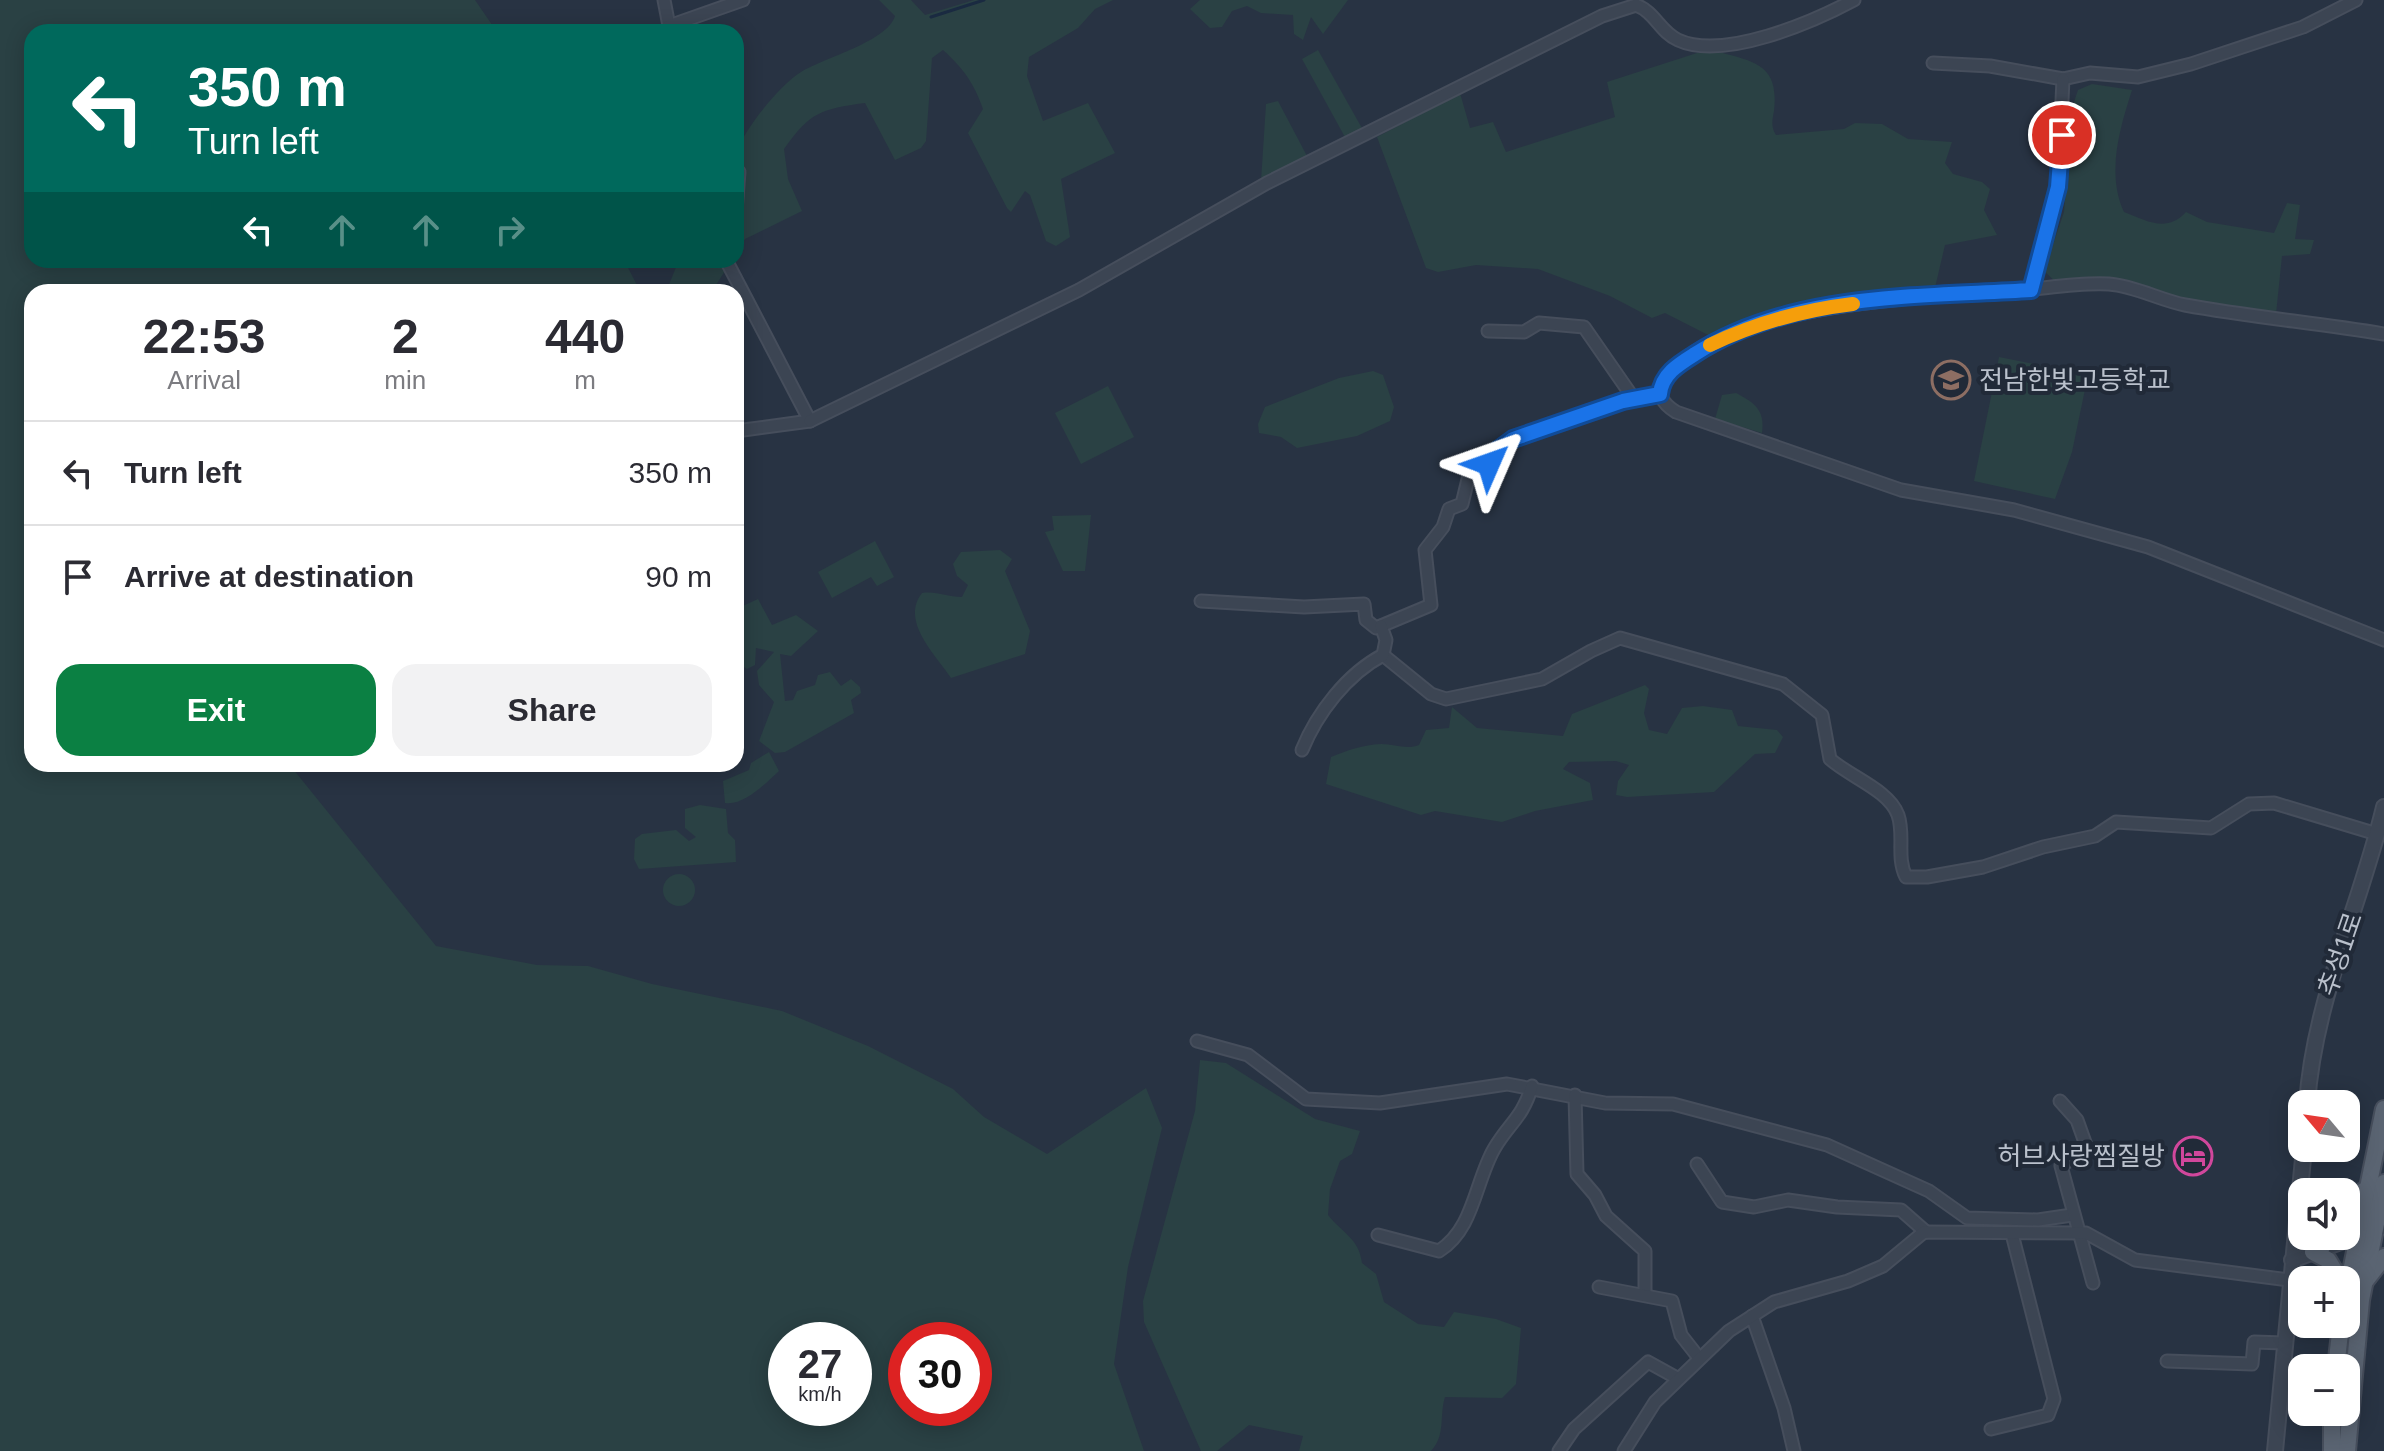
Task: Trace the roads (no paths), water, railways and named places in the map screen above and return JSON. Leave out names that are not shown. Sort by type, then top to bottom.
[{"type":"main road","points":[[2347,1451],[2349,1401],[2384,1109]]},
{"type":"main road","points":[[2360,1201],[2376,1183]]},
{"type":"main road","points":[[2358,1266],[2371,1231]]},
{"type":"main road","points":[[2365,1281],[2384,1257]]},
{"type":"main road","points":[[2332,1426],[2332,1451]]},
{"type":"street","points":[[664,0],[668,24]]},
{"type":"street","points":[[682,24],[743,0]]},
{"type":"street","points":[[744,430],[821,419],[1079,290],[1267,183],[1602,16],[1636,5],[1649,10],[1675,39],[1706,45],[1774,34],[1854,0]]},
{"type":"street","points":[[1933,63],[2002,67],[2063,79],[2090,73],[2138,77],[2191,64],[2320,20],[2356,0]]},
{"type":"street","points":[[2031,290],[2058,187],[2063,79]]},
{"type":"street","points":[[2384,332],[2184,304],[2106,284],[1920,297],[1803,312],[1747,329],[1704,348],[1666,376],[1660,394],[1667,407],[1691,419],[1868,480],[1925,495],[2014,510],[2148,547],[2384,640]]},
{"type":"street","points":[[744,294],[810,421]]},
{"type":"street","points":[[1488,331],[1524,332],[1539,323],[1584,327],[1634,399]]},
{"type":"street","points":[[1201,601],[1304,607],[1364,604],[1366,620],[1376,628],[1431,605],[1425,550],[1443,527],[1449,509],[1462,504],[1469,475],[1485,469],[1504,443],[1634,399],[1660,394]]},
{"type":"street","points":[[1381,626],[1386,640],[1383,655]]},
{"type":"street","points":[[1383,655],[1431,694],[1446,699],[1542,679],[1620,638],[1783,684],[1822,715],[1830,759],[1888,801],[1898,816],[1900,865],[1906,877],[1927,877],[1983,867],[2043,847],[2095,836],[2116,822],[2211,828],[2249,804],[2274,803],[2377,834]]},
{"type":"street","points":[[1302,750],[1333,693],[1368,663],[1383,655]]},
{"type":"street","name":"추성1로","points":[[2309,1090],[2323,1002],[2355,913],[2384,807]]},
{"type":"street","points":[[1197,1041],[1248,1055],[1293,1092],[1311,1100],[1380,1103],[1507,1084],[1532,1086],[1605,1103],[1673,1104],[1811,1139],[1915,1185],[1959,1214],[1975,1220],[2038,1220],[2072,1215]]},
{"type":"street","points":[[1378,1235],[1439,1251],[1447,1246],[1470,1211],[1496,1146],[1521,1118],[1532,1086]]},
{"type":"street","points":[[1575,1095],[1577,1174],[1595,1195],[1606,1216],[1645,1251],[1645,1295]]},
{"type":"street","points":[[2060,1101],[2077,1120],[2087,1148],[2061,1166],[2093,1283]]},
{"type":"street","points":[[2291,1266],[2302,1162]]},
{"type":"street","points":[[1697,1164],[1722,1202],[1754,1207],[1788,1200],[1837,1207],[1901,1210],[1926,1232]]},
{"type":"street","points":[[1624,1451],[1655,1402],[1677,1378],[1752,1316],[1783,1298],[1848,1281],[1883,1266],[1926,1232],[2080,1233],[2135,1260],[2288,1280]]},
{"type":"street","points":[[1991,1429],[2048,1415],[2054,1399],[2012,1234]]},
{"type":"street","points":[[2292,1260],[2313,1250]]},
{"type":"street","points":[[1599,1287],[1672,1301],[1681,1335],[1699,1358]]},
{"type":"street","points":[[2275,1451],[2288,1293]]},
{"type":"street","points":[[1752,1316],[1784,1408],[1794,1451]]},
{"type":"street","points":[[2167,1361],[2252,1364],[2254,1342],[2284,1343]]},
{"type":"street","points":[[1559,1451],[1574,1429],[1648,1362],[1677,1378]]},
{"type":"waterway","points":[[931,17],[984,0]]},
{"type":"place","name":"전남한빛고등학교","points":[[1951,380]]},
{"type":"place","name":"허브사랑찜질방","points":[[2193,1156]]}]
